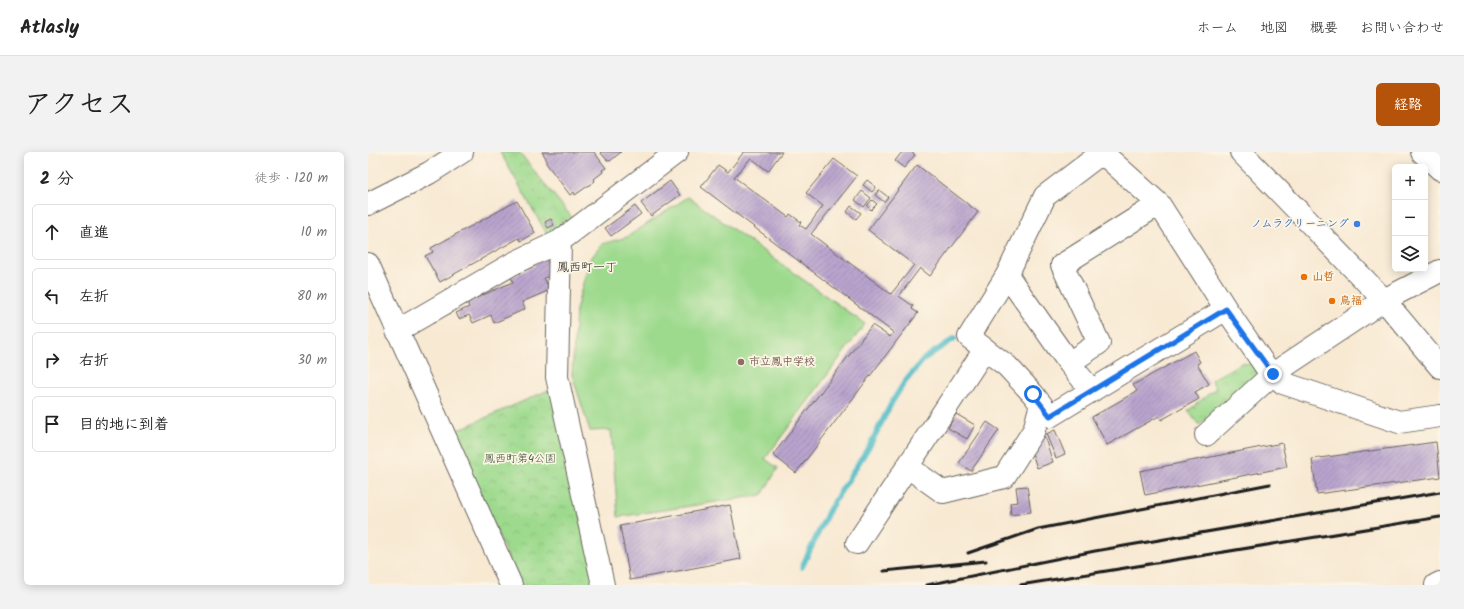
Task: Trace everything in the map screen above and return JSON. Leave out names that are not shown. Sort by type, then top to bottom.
[{"type":"street","points":[[368,204],[428,173],[462,152]]},
{"type":"street","points":[[397,331],[512,264],[560,241],[677,152]]},
{"type":"street","points":[[1241,152],[1384,300],[1440,368]]},
{"type":"street","points":[[1422,152],[1440,169]]},
{"type":"street","points":[[1226,309],[1050,416],[1007,366],[969,337],[1006,275],[1045,196],[1098,153],[1108,158],[1160,204],[1226,309],[1273,374],[1283,383],[1399,422],[1440,416]]},
{"type":"street","points":[[1069,363],[1099,343],[1062,265],[1160,204]]},
{"type":"street","points":[[560,241],[557,377],[603,585]]},
{"type":"street","points":[[368,264],[511,585]]},
{"type":"street","points":[[1206,435],[1273,374],[1384,300],[1440,271]]},
{"type":"street","points":[[1006,275],[1069,363],[1092,391]]},
{"type":"street","points":[[857,544],[984,349]]},
{"type":"street","points":[[908,467],[943,492],[1004,477],[1034,430],[1041,404]]},
{"type":"street","points":[[1436,585],[1440,583]]},
{"type":"green space","points":[[500,152],[519,152],[574,220],[548,236]]},
{"type":"green space","points":[[688,197],[865,324],[765,459],[778,468],[762,495],[618,517],[611,430],[590,431],[572,375],[576,310],[589,261],[602,244],[627,237]]},
{"type":"green space","points":[[1241,363],[1252,364],[1260,375],[1199,425],[1188,411],[1216,388],[1211,380]]},
{"type":"green space","name":"鳳西町第4公園","points":[[551,389],[597,585],[520,585],[453,432]]},
{"type":"building","points":[[542,152],[594,152],[606,168],[602,170],[603,172],[594,179],[595,181],[575,195],[574,192],[570,195],[546,163],[546,158]]},
{"type":"building","points":[[600,152],[621,152],[610,161],[607,160]]},
{"type":"building","points":[[744,152],[782,152],[768,171],[751,158],[734,177],[788,217],[790,214],[801,222],[799,225],[806,229],[823,206],[806,193],[834,159],[857,176],[811,234],[891,294],[914,265],[868,230],[917,165],[978,212],[930,276],[920,268],[899,296],[913,306],[912,309],[918,313],[796,473],[773,455],[872,325],[890,337],[894,333],[701,187],[718,165],[728,172]]},
{"type":"building","points":[[902,152],[911,152],[915,155],[904,168],[895,161]]},
{"type":"building","points":[[867,180],[876,187],[872,192],[863,185]]},
{"type":"building","points":[[670,181],[680,195],[651,216],[641,203]]},
{"type":"building","points":[[879,190],[888,197],[884,202],[875,195]]},
{"type":"building","points":[[862,191],[871,198],[864,207],[855,200]]},
{"type":"building","points":[[872,200],[877,204],[871,210],[867,206]]},
{"type":"building","points":[[517,201],[535,233],[521,241],[519,238],[440,282],[425,256],[433,252],[431,248]]},
{"type":"building","points":[[635,206],[641,214],[611,236],[605,228]]},
{"type":"building","points":[[851,206],[861,213],[856,219],[847,212]]},
{"type":"building","points":[[551,219],[554,225],[548,228],[545,222]]},
{"type":"building","points":[[546,259],[553,275],[544,278],[550,290],[522,302],[525,309],[494,323],[491,315],[473,323],[469,315],[459,319],[456,313],[469,307],[467,302],[513,282],[511,277],[535,266],[534,263]]},
{"type":"building","points":[[1194,351],[1200,362],[1197,364],[1209,384],[1195,392],[1199,399],[1161,420],[1159,416],[1107,445],[1092,417],[1137,391],[1133,385]]},
{"type":"building","points":[[956,414],[975,425],[967,439],[948,428]]},
{"type":"building","points":[[987,422],[999,430],[971,471],[959,463]]},
{"type":"building","points":[[1055,430],[1065,454],[1056,458],[1046,434]]},
{"type":"building","points":[[1044,436],[1053,462],[1037,468],[1030,447],[1034,439]]},
{"type":"building","points":[[1436,442],[1440,477],[1317,494],[1312,459]]},
{"type":"building","points":[[1282,443],[1287,467],[1145,495],[1140,471]]},
{"type":"building","points":[[1027,486],[1031,512],[1011,515],[1010,503],[1018,502],[1016,487]]},
{"type":"building","points":[[730,505],[741,559],[630,580],[620,526]]},
{"type":"waterway","points":[[802,567],[829,510],[870,445],[892,402],[904,383],[925,358],[955,338]]},
{"type":"railway","points":[[968,553],[1038,529],[1270,484]]},
{"type":"railway","points":[[927,585],[1095,551],[1440,492]]},
{"type":"railway","points":[[1020,585],[1440,517]]},
{"type":"railway","points":[[884,571],[986,561]]},
{"type":"place","name":"ノムラクリーニング","points":[[1357,224]]},
{"type":"place","name":"山哲","points":[[1304,277]]},
{"type":"place","name":"鳥福","points":[[1332,301]]},
{"type":"place","name":"市立鳳中学校","points":[[741,362]]},
{"type":"district","name":"鳳西町一丁","points":[[587,267]]},
{"type":"route","points":[[1033,394],[1050,416],[1226,309],[1266,367],[1273,374]]}]
